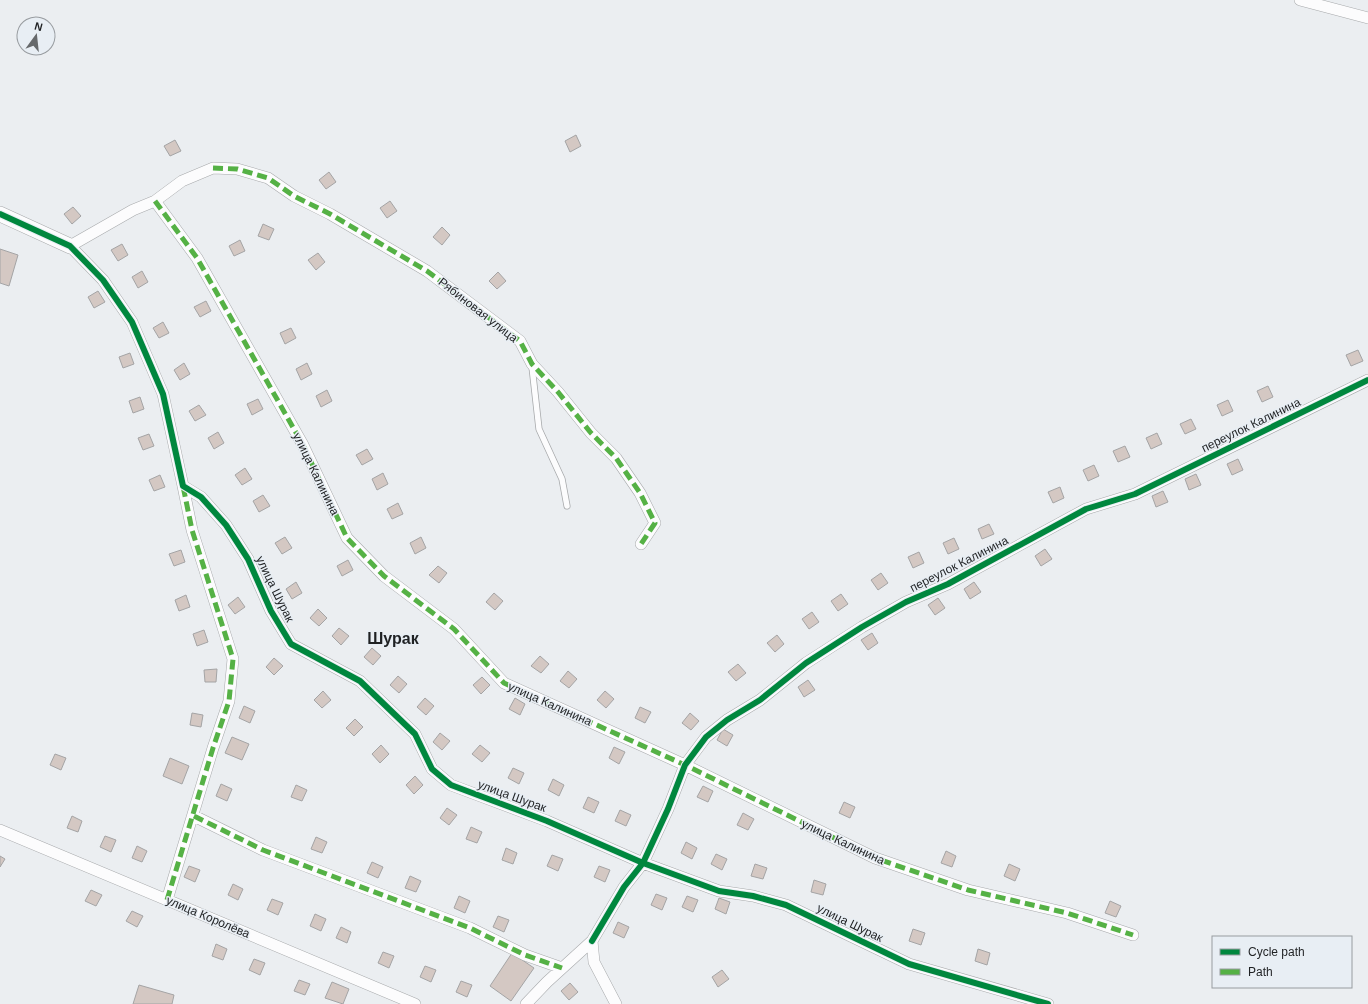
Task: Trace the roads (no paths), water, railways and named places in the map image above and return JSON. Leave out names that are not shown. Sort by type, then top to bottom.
[{"type":"street","points":[[1300,0],[1368,18]]},
{"type":"street","name":"Рябиновая улица","points":[[155,200],[182,181],[213,168],[237,169],[268,178],[294,196],[330,214],[427,271],[520,341],[532,364],[558,392],[591,433],[616,458],[640,493],[655,523],[641,544]]},
{"type":"street","points":[[70,246],[133,210],[155,200]]},
{"type":"street","name":"улица Калинина","points":[[155,200],[198,258],[303,445],[347,538],[384,576],[454,629],[504,683],[685,765],[875,858],[968,890],[1067,913],[1133,935]]},
{"type":"street","points":[[0,214],[70,246],[103,280],[132,322],[163,394],[192,530],[233,659],[229,701],[213,748],[194,816],[167,900]]},
{"type":"street","name":"переулок Калинина","points":[[643,863],[668,809],[685,765],[706,737],[727,720],[760,700],[806,663],[906,602],[948,584],[1086,509],[1135,494],[1368,380]]},
{"type":"street","name":"улица Шурак","points":[[183,486],[201,497],[226,525],[248,559],[271,611],[291,644],[360,681],[414,734],[432,769],[451,785],[547,821],[643,863],[719,891],[753,896],[786,906],[909,964],[1048,1004]]},
{"type":"street","points":[[194,816],[263,850],[470,928],[525,955],[562,968]]},
{"type":"street","name":"улица Королёва","points":[[0,830],[415,1004]]},
{"type":"street","points":[[526,1004],[562,968],[592,942],[624,887],[643,863]]},
{"type":"street","points":[[592,942],[594,962],[616,1004]]},
{"type":"lane","points":[[532,364],[539,429],[562,479],[567,506]]},
{"type":"district","name":"Шурак","points":[[393,638]]}]
